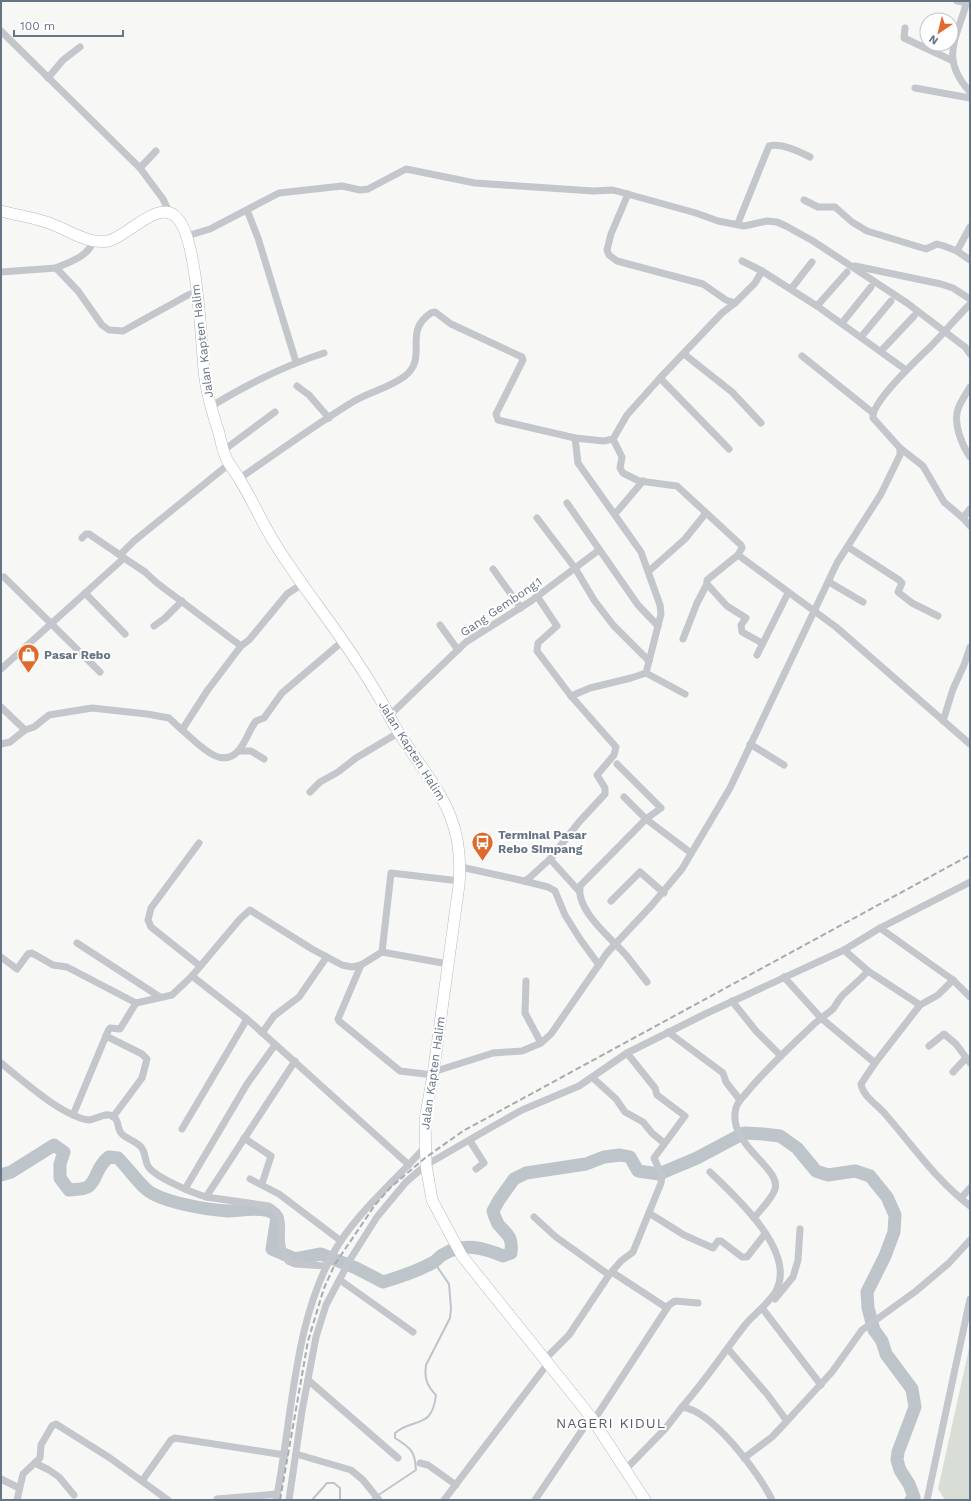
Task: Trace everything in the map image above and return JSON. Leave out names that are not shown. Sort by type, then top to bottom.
[{"type":"main road","points":[[1,211],[30,217],[93,241],[103,242],[116,239],[149,216],[170,214]]},
{"type":"main road","name":"Jalan Kapten Halim","points":[[170,214],[178,218],[187,236],[196,292],[204,372],[210,407],[229,464],[240,478],[271,537],[302,584],[343,641],[398,733],[435,785],[451,816],[460,848],[460,881],[433,1074],[425,1120],[426,1165],[432,1200],[462,1256],[547,1360],[592,1418],[646,1500]]},
{"type":"street","points":[[957,1],[968,2],[953,48],[951,60],[962,83],[970,92]]},
{"type":"street","points":[[905,28],[904,38],[951,60]]},
{"type":"street","points":[[1,31],[140,168],[163,199],[170,214]]},
{"type":"street","points":[[48,78],[63,60],[80,47]]},
{"type":"street","points":[[915,88],[970,98]]},
{"type":"street","points":[[738,224],[769,146],[774,145],[795,150],[810,157]]},
{"type":"street","points":[[140,168],[156,151]]},
{"type":"street","points":[[187,236],[210,229],[279,193],[342,186],[368,189],[406,169],[475,183],[594,191],[613,190],[696,213],[718,221],[744,226],[767,221],[777,222],[796,231],[848,269],[907,303],[966,347],[970,354]]},
{"type":"street","points":[[628,194],[611,234],[607,250],[609,255],[617,261],[703,284],[726,300],[735,304]]},
{"type":"street","points":[[804,200],[818,208],[835,207],[852,222],[868,231],[926,249],[938,244],[957,251],[970,260]]},
{"type":"street","points":[[247,210],[258,238],[296,362]]},
{"type":"street","points":[[957,251],[970,227]]},
{"type":"street","points":[[1,272],[56,268],[72,261],[88,251],[93,241]]},
{"type":"street","points":[[742,261],[762,271],[818,306],[906,370]]},
{"type":"street","points":[[791,289],[812,262]]},
{"type":"street","points":[[56,268],[78,291],[102,325],[109,330],[116,332],[123,331],[196,292]]},
{"type":"street","points":[[848,269],[942,284],[970,299]]},
{"type":"street","points":[[818,306],[848,269]]},
{"type":"street","points":[[240,478],[366,394],[392,385],[407,375],[416,364],[417,348],[415,336],[418,326],[426,316],[435,312],[452,324],[522,357],[523,360],[496,414],[498,420],[575,438],[604,441],[613,439],[627,414],[722,313],[735,304],[755,283],[762,271]]},
{"type":"street","points":[[842,323],[871,287]]},
{"type":"street","points":[[860,337],[891,301]]},
{"type":"street","points":[[970,304],[906,370],[880,401],[873,413],[873,418],[900,448],[923,466],[944,502],[970,526]]},
{"type":"street","points":[[881,351],[914,316]]},
{"type":"street","points":[[210,407],[242,387],[296,362],[324,354]]},
{"type":"street","points":[[684,354],[732,392],[761,423]]},
{"type":"street","points":[[802,356],[873,413]]},
{"type":"street","points":[[660,378],[728,449]]},
{"type":"street","points":[[297,386],[309,395],[329,418]]},
{"type":"street","points":[[970,387],[958,407],[956,422],[962,441],[970,457]]},
{"type":"street","points":[[224,450],[275,412]]},
{"type":"street","points":[[575,438],[578,463],[641,552],[660,605],[661,614],[646,672]]},
{"type":"street","points":[[613,439],[622,457],[621,471],[629,477],[643,481],[677,486],[684,490],[706,513],[741,545],[742,548],[738,555],[708,580],[683,639]]},
{"type":"street","points":[[361,965],[338,1018],[339,1021],[400,1071],[433,1074],[493,1053],[522,1051],[541,1043],[551,1034],[615,944],[664,893],[682,869],[730,788],[750,744],[769,709],[814,610],[848,547],[881,494],[900,455],[900,448]]},
{"type":"street","points":[[1,669],[86,593],[122,557],[134,541],[229,464]]},
{"type":"street","points":[[614,514],[643,481]]},
{"type":"street","points":[[567,503],[638,605],[658,626]]},
{"type":"street","points":[[963,518],[970,509]]},
{"type":"street","points":[[649,571],[685,539],[706,513]]},
{"type":"street","points":[[537,518],[576,568],[594,600],[613,625],[649,661]]},
{"type":"street","points":[[82,538],[86,534],[89,534],[182,601],[241,646]]},
{"type":"street","points":[[848,547],[899,580],[902,583],[898,592],[912,603],[938,616]]},
{"type":"street","name":"Gang Gembong.1","points":[[389,716],[466,642],[521,608],[599,550]]},
{"type":"street","points":[[738,555],[788,593],[814,610],[919,698],[970,744]]},
{"type":"street","points":[[493,569],[521,608]]},
{"type":"street","points":[[4,577],[100,672]]},
{"type":"street","points":[[829,582],[863,602]]},
{"type":"street","points":[[182,730],[207,692],[241,646],[249,640],[288,594],[302,584]]},
{"type":"street","points":[[707,584],[727,606],[746,618],[741,625],[742,632],[762,643]]},
{"type":"street","points":[[86,593],[125,634]]},
{"type":"street","points":[[756,655],[788,593]]},
{"type":"street","points":[[524,881],[550,859],[579,822],[603,797],[605,788],[597,775],[617,750],[571,696],[537,651],[538,643],[557,626],[537,596]]},
{"type":"street","points":[[154,626],[165,618],[182,601]]},
{"type":"street","points":[[440,625],[458,650]]},
{"type":"street","points":[[1,744],[10,742],[25,730],[34,727],[49,715],[92,708],[169,718],[216,757],[224,759],[238,751],[256,721],[264,718],[282,693],[343,641]]},
{"type":"street","points":[[943,721],[953,689],[970,647]]},
{"type":"street","points":[[571,696],[590,688],[631,678],[646,672]]},
{"type":"street","points":[[646,672],[685,694]]},
{"type":"street","points":[[1,707],[25,730]]},
{"type":"street","points":[[310,792],[320,782],[398,733]]},
{"type":"street","points":[[750,744],[784,765]]},
{"type":"street","points":[[238,751],[251,751],[264,759]]},
{"type":"street","points":[[579,891],[580,886],[646,819],[661,808],[616,764]]},
{"type":"street","points":[[624,797],[646,819],[691,853]]},
{"type":"street","points":[[199,843],[151,908],[148,920],[151,927],[200,966]]},
{"type":"street","points":[[550,859],[579,891],[592,919],[647,982]]},
{"type":"street","points":[[461,867],[548,887],[555,892],[580,939],[599,965]]},
{"type":"street","points":[[611,901],[640,872],[664,893]]},
{"type":"street","points":[[382,952],[391,873],[460,881]]},
{"type":"street","points":[[289,1498],[308,1380],[320,1324],[326,1305],[351,1258],[377,1217],[406,1182],[426,1165],[522,1110],[571,1090],[627,1053],[732,1001],[844,950],[880,928],[970,882]]},
{"type":"street","points":[[1,956],[17,969],[28,954],[32,953],[52,965],[67,967],[136,1003],[172,995],[192,976],[240,919],[250,910],[326,958],[342,965],[352,967],[361,965],[382,952],[448,964]]},
{"type":"street","points":[[880,928],[953,980],[970,997]]},
{"type":"street","points":[[77,943],[160,998]]},
{"type":"street","points":[[844,950],[868,971],[920,1005]]},
{"type":"street","points":[[262,1033],[274,1016],[299,997],[326,958]]},
{"type":"street","points":[[754,1218],[776,1188],[776,1184],[770,1171],[758,1156],[747,1148],[737,1130],[734,1116],[736,1107],[740,1100],[782,1056],[821,1018],[834,1008],[842,997],[868,971]]},
{"type":"street","points":[[192,976],[247,1019],[409,1165]]},
{"type":"street","points":[[784,977],[821,1018],[875,1063]]},
{"type":"street","points":[[953,980],[938,995],[920,1005],[875,1063],[861,1084],[862,1089],[885,1113],[939,1178],[970,1206]]},
{"type":"street","points":[[526,981],[525,1013],[541,1043]]},
{"type":"street","points":[[732,1001],[756,1031],[782,1056]]},
{"type":"street","points":[[73,1115],[110,1028],[120,1029],[136,1003]]},
{"type":"street","points":[[182,1129],[247,1019]]},
{"type":"street","points":[[668,1032],[723,1073],[726,1082],[740,1100]]},
{"type":"street","points":[[929,1046],[944,1034],[956,1044],[968,1060],[953,1072]]},
{"type":"street","points":[[106,1036],[142,1054],[147,1059],[142,1078],[114,1117]]},
{"type":"street","points":[[185,1189],[247,1084],[275,1045]]},
{"type":"street","points":[[444,1500],[547,1360],[569,1335],[610,1273],[621,1261],[633,1252],[641,1235],[661,1183],[662,1176],[654,1158],[685,1116],[657,1095],[655,1088],[627,1053]]},
{"type":"street","points":[[206,1197],[295,1061]]},
{"type":"street","points":[[1,1063],[35,1091],[73,1115],[89,1120],[103,1115],[114,1117],[117,1120],[118,1130],[122,1135],[140,1146],[144,1152],[147,1165],[151,1170],[185,1189],[206,1197],[269,1206],[278,1212],[282,1220],[282,1247],[287,1258],[292,1264],[328,1263]]},
{"type":"street","points":[[592,1077],[616,1099],[625,1112],[644,1122],[652,1133],[664,1143]]},
{"type":"street","points":[[244,1138],[271,1156],[262,1184]]},
{"type":"street","points":[[470,1141],[484,1163],[476,1169]]},
{"type":"street","points":[[217,1499],[276,1497],[285,1455],[305,1328],[328,1263],[341,1240],[381,1190],[409,1165],[425,1147]]},
{"type":"street","points":[[710,1172],[754,1218],[777,1253],[781,1277],[777,1289],[763,1310]]},
{"type":"street","points":[[250,1179],[279,1194],[341,1240]]},
{"type":"street","points":[[960,1198],[970,1188]]},
{"type":"street","points":[[649,1213],[684,1235],[713,1248],[718,1241],[721,1241],[742,1257],[746,1257],[765,1234]]},
{"type":"street","points":[[534,1217],[556,1237],[610,1273],[667,1308]]},
{"type":"street","points":[[625,1470],[665,1429],[746,1324],[763,1310],[793,1278],[798,1260],[800,1229]]},
{"type":"street","points":[[744,1458],[772,1436],[821,1385],[867,1326],[907,1298],[949,1263],[970,1240]]},
{"type":"street","points":[[340,1280],[413,1332]]},
{"type":"street","points":[[927,1500],[970,1299]]},
{"type":"street","points":[[535,1500],[592,1418],[633,1363],[667,1308],[676,1301],[698,1303]]},
{"type":"street","points":[[763,1310],[821,1385]]},
{"type":"street","points":[[728,1349],[767,1394],[787,1421]]},
{"type":"street","points":[[308,1380],[398,1458]]},
{"type":"street","points":[[682,1407],[696,1412],[714,1424],[744,1458],[767,1490],[772,1500]]},
{"type":"street","points":[[17,1500],[24,1471],[36,1463],[40,1458],[41,1445],[52,1426],[56,1424],[110,1458],[168,1500]]},
{"type":"street","points":[[142,1481],[171,1440],[175,1438],[285,1455]]},
{"type":"street","points":[[296,1454],[351,1470],[363,1480],[378,1499]]},
{"type":"street","points":[[36,1463],[59,1478],[74,1494]]},
{"type":"street","points":[[420,1463],[428,1465],[456,1485]]},
{"type":"street","points":[[1,1479],[19,1488]]},
{"type":"shaded area","points":[[970,1344],[970,1500],[945,1500],[938,1489]]},
{"type":"waterway","points":[[1,1175],[11,1172],[54,1145],[64,1152],[60,1164],[60,1178],[69,1190],[80,1189],[88,1187],[93,1182],[99,1168],[109,1157],[118,1158],[142,1185],[153,1194],[173,1201],[209,1209],[228,1211],[262,1209],[268,1211],[277,1217],[272,1249],[295,1259],[321,1254],[356,1268],[383,1282],[420,1269],[434,1262],[451,1250],[459,1248],[466,1247],[481,1249],[503,1256],[511,1253],[510,1239],[498,1224],[493,1211],[514,1179],[526,1173],[586,1164],[604,1157],[620,1155],[630,1157],[638,1171],[659,1174],[697,1158],[744,1133],[780,1136],[797,1148],[816,1171],[828,1175],[855,1171],[870,1176],[887,1197],[895,1215],[894,1232],[885,1256],[867,1292],[868,1308],[874,1330],[882,1341],[886,1354],[912,1389],[915,1407],[898,1452],[897,1460],[900,1470],[909,1484],[914,1497],[911,1500]]},
{"type":"waterway","points":[[371,1500],[416,1470],[415,1458],[413,1454],[405,1445],[395,1438],[395,1433],[402,1428],[426,1418],[431,1413],[434,1406],[436,1395],[427,1382],[425,1374],[426,1365],[450,1318],[451,1308],[449,1284],[434,1262]]},
{"type":"waterway","points":[[312,1500],[327,1483],[334,1483],[340,1488],[340,1500]]},
{"type":"waterway","points":[[254,1499],[275,1500]]},
{"type":"railway","points":[[280,1500],[308,1341],[324,1288],[335,1264],[375,1205],[391,1187],[425,1158],[463,1131],[970,855]]},
{"type":"place","name":"Pasar Rebo","points":[[28,674]]},
{"type":"place","name":"Terminal Pasar Rebo Simpang","points":[[483,862]]},
{"type":"district","name":"NAGERI KIDUL","points":[[611,1423]]}]
